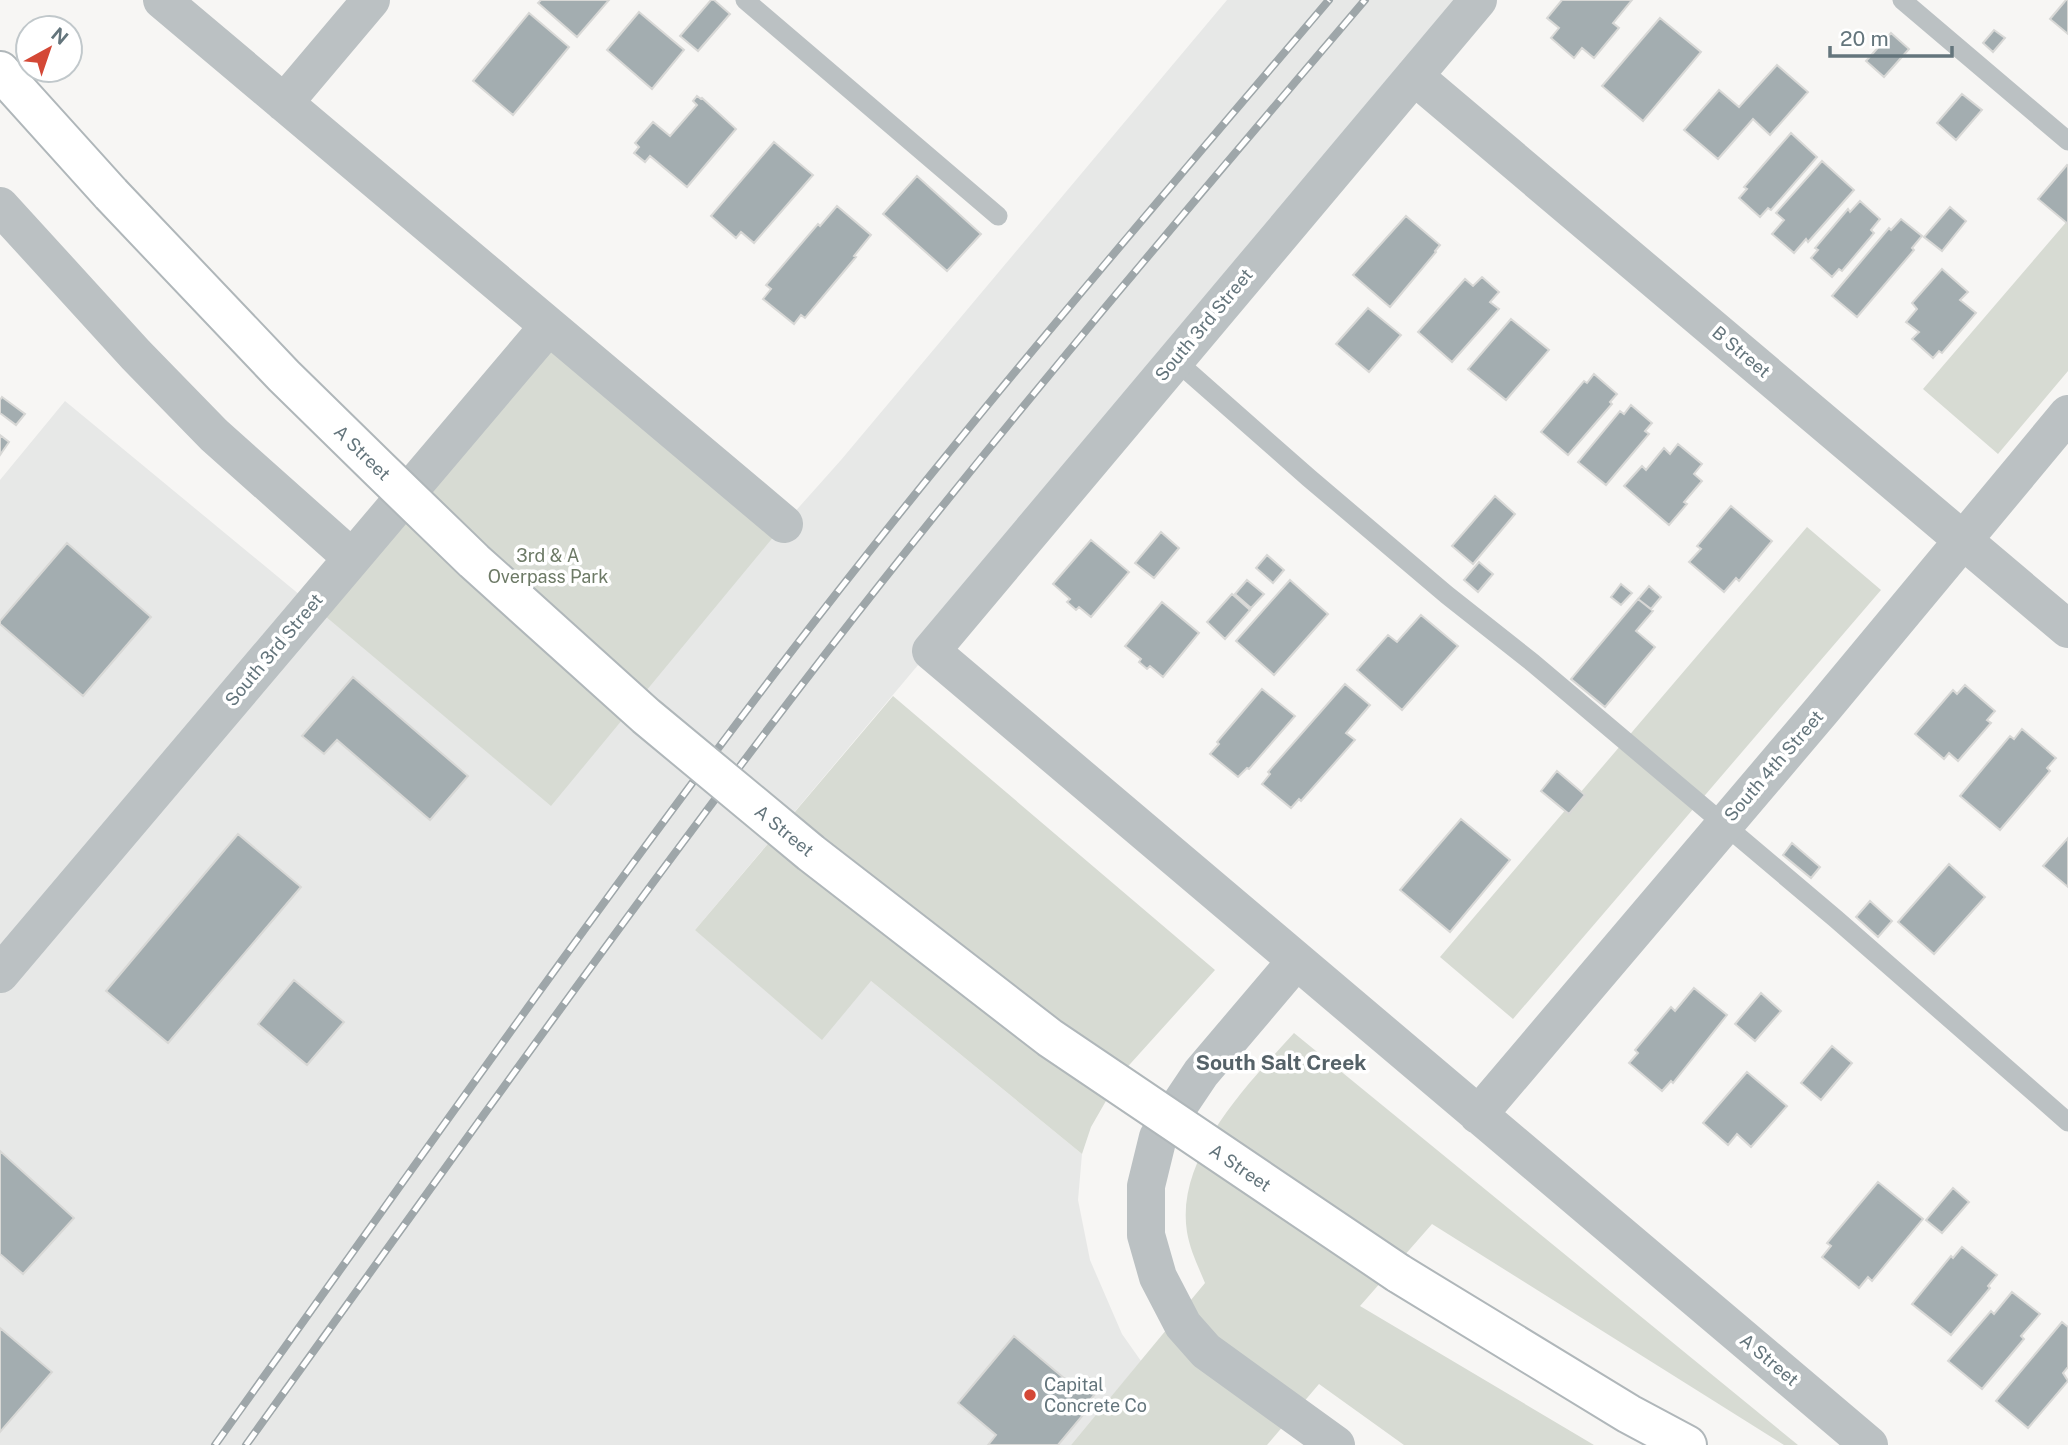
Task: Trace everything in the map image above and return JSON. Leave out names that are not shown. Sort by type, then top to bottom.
[{"type":"main road","name":"A Street","points":[[0,71],[111,194],[284,376],[474,561],[646,716],[811,853],[1050,1038],[1398,1273],[1629,1414],[1687,1445]]},
{"type":"street","points":[[162,0],[784,524]]},
{"type":"street","points":[[284,103],[371,0]]},
{"type":"street","name":"South 3rd Street","points":[[931,651],[1478,0]]},
{"type":"street","name":"B Street","points":[[1414,76],[2068,629]]},
{"type":"street","points":[[0,206],[214,435],[352,558]]},
{"type":"street","name":"South 3rd Street","points":[[0,974],[548,327]]},
{"type":"street","name":"South 4th Street","points":[[1478,1115],[2068,414]]},
{"type":"street","name":"A Street","points":[[931,651],[1869,1445]]},
{"type":"street","points":[[1296,961],[1201,1073],[1158,1137],[1146,1186],[1146,1235],[1158,1277],[1183,1325],[1206,1351],[1336,1445]]},
{"type":"lane","points":[[745,0],[998,216]]},
{"type":"lane","points":[[1902,0],[2068,141]]},
{"type":"lane","points":[[1174,359],[1309,478],[1724,824],[2068,1122]]},
{"type":"shaded area","points":[[1227,0],[1478,0],[695,930],[871,981],[1082,1154],[1078,1200],[1090,1260],[1122,1334],[1141,1361],[1071,1445],[0,1445],[0,480],[65,401],[312,605],[784,524],[841,460]]},
{"type":"green space","points":[[2068,220],[2068,371],[1998,454],[1923,389]]},
{"type":"green space","name":"3rd & A Overpass Park","points":[[548,327],[784,524],[551,806],[312,605]]},
{"type":"green space","points":[[1807,527],[1881,590],[1513,1019],[1440,957]]},
{"type":"green space","points":[[893,696],[1215,970],[1122,1073],[1091,1127],[1082,1154],[871,981],[822,1040],[695,930]]},
{"type":"green space","points":[[1294,1033],[1798,1445],[1784,1445],[1432,1224],[1360,1306],[1594,1445],[1404,1445],[1319,1384],[1267,1445],[1071,1445],[1205,1283],[1187,1232],[1186,1204],[1192,1176],[1203,1150],[1219,1124],[1256,1075]]},
{"type":"building","points":[[541,0],[609,0],[577,37],[538,3]]},
{"type":"building","points":[[711,0],[730,14],[698,51],[680,36]]},
{"type":"building","points":[[1562,0],[1632,0],[1613,23],[1619,28],[1594,58],[1582,48],[1574,58],[1551,38],[1559,28],[1547,18]]},
{"type":"building","points":[[2068,0],[2068,34],[2050,19]]},
{"type":"building","points":[[639,12],[684,50],[652,89],[607,50]]},
{"type":"building","points":[[529,13],[569,47],[513,115],[473,81]]},
{"type":"building","points":[[1660,18],[1701,52],[1643,121],[1602,86]]},
{"type":"building","points":[[1994,30],[2005,38],[1993,52],[1983,43]]},
{"type":"building","points":[[1891,33],[1909,49],[1884,77],[1866,61]]},
{"type":"building","points":[[1777,65],[1808,92],[1770,135],[1753,119],[1718,159],[1684,130],[1719,90],[1739,107]]},
{"type":"building","points":[[1962,94],[1982,110],[1956,140],[1937,123]]},
{"type":"building","points":[[697,96],[736,129],[687,187],[650,156],[645,162],[634,153],[639,147],[635,143],[653,122],[670,136],[697,105],[693,101]]},
{"type":"building","points":[[1791,133],[1817,157],[1771,210],[1768,208],[1760,217],[1739,198],[1747,189],[1744,187]]},
{"type":"building","points":[[774,142],[813,175],[754,243],[741,232],[736,238],[711,216]]},
{"type":"building","points":[[1822,161],[1854,190],[1808,242],[1806,239],[1794,253],[1772,234],[1784,220],[1776,213]]},
{"type":"building","points":[[2068,166],[2068,224],[2038,199]]},
{"type":"building","points":[[917,176],[981,234],[947,271],[883,214]]},
{"type":"building","points":[[1860,201],[1880,219],[1871,230],[1874,233],[1842,271],[1839,269],[1832,277],[1811,258],[1818,250],[1815,248],[1848,209],[1850,212]]},
{"type":"building","points":[[837,206],[871,235],[805,318],[801,315],[794,324],[763,299],[771,289],[766,285]]},
{"type":"building","points":[[1950,207],[1966,221],[1942,251],[1924,237]]},
{"type":"building","points":[[1406,216],[1440,245],[1390,307],[1353,275]]},
{"type":"building","points":[[1901,219],[1922,236],[1912,248],[1914,250],[1857,317],[1832,296],[1889,228],[1891,230]]},
{"type":"building","points":[[1942,269],[1968,292],[1960,300],[1976,313],[1942,353],[1939,351],[1933,358],[1912,339],[1919,332],[1906,322],[1917,309],[1912,303]]},
{"type":"building","points":[[1482,277],[1499,292],[1490,302],[1499,309],[1452,362],[1418,332],[1465,279],[1473,286]]},
{"type":"building","points":[[1368,308],[1401,335],[1369,372],[1336,344]]},
{"type":"building","points":[[1511,319],[1549,350],[1506,400],[1468,369]]},
{"type":"building","points":[[1594,374],[1617,394],[1610,402],[1612,404],[1568,455],[1541,432],[1584,381],[1587,383]]},
{"type":"building","points":[[2,397],[25,414],[16,425],[0,413]]},
{"type":"building","points":[[1631,405],[1652,423],[1645,431],[1649,434],[1606,485],[1578,462],[1620,411],[1624,414]]},
{"type":"building","points":[[0,435],[9,442],[0,455]]},
{"type":"building","points":[[1678,444],[1702,464],[1694,474],[1702,481],[1669,525],[1624,486],[1642,466],[1646,470],[1664,448],[1670,454]]},
{"type":"building","points":[[1495,496],[1515,514],[1473,564],[1452,546]]},
{"type":"building","points":[[1731,506],[1772,541],[1739,581],[1736,578],[1724,592],[1689,562],[1701,549],[1697,546]]},
{"type":"building","points":[[1161,532],[1179,548],[1154,578],[1135,563]]},
{"type":"building","points":[[1091,540],[1129,572],[1091,617],[1079,607],[1076,610],[1067,602],[1070,599],[1053,584]]},
{"type":"building","points":[[67,543],[151,617],[83,696],[0,624]]},
{"type":"building","points":[[1267,555],[1284,570],[1273,583],[1256,568]]},
{"type":"building","points":[[1479,562],[1493,574],[1478,592],[1464,580]]},
{"type":"building","points":[[1247,580],[1264,594],[1251,608],[1235,594]]},
{"type":"building","points":[[1290,580],[1328,614],[1274,675],[1236,641]]},
{"type":"building","points":[[1621,584],[1632,593],[1621,605],[1611,597]]},
{"type":"building","points":[[1649,586],[1661,597],[1651,609],[1638,599]]},
{"type":"building","points":[[1232,594],[1250,610],[1225,639],[1207,622]]},
{"type":"building","points":[[1638,599],[1653,611],[1636,631],[1655,647],[1605,707],[1571,679]]},
{"type":"building","points":[[1162,602],[1199,633],[1163,677],[1150,666],[1147,669],[1139,662],[1141,659],[1125,646]]},
{"type":"building","points":[[1421,615],[1458,646],[1402,710],[1357,670],[1388,635],[1397,642]]},
{"type":"building","points":[[353,677],[468,776],[430,820],[337,740],[324,754],[302,736]]},
{"type":"building","points":[[1345,684],[1370,705],[1346,733],[1355,740],[1301,801],[1299,799],[1291,808],[1262,784],[1270,774],[1268,772]]},
{"type":"building","points":[[1965,685],[1995,711],[1987,720],[1991,723],[1958,761],[1949,753],[1944,759],[1915,734],[1953,690],[1957,694]]},
{"type":"building","points":[[1262,689],[1295,716],[1249,769],[1238,777],[1210,754]]},
{"type":"building","points":[[2022,729],[2056,758],[2047,768],[2050,771],[2000,830],[1960,796],[2010,736],[2014,739]]},
{"type":"building","points":[[1557,771],[1585,795],[1569,814],[1541,791]]},
{"type":"building","points":[[1461,819],[1510,860],[1450,932],[1400,890]]},
{"type":"building","points":[[238,834],[301,887],[168,1043],[106,991]]},
{"type":"building","points":[[2068,838],[2068,887],[2043,866]]},
{"type":"building","points":[[1792,843],[1820,867],[1811,878],[1783,855]]},
{"type":"building","points":[[1949,864],[1985,897],[1934,954],[1898,922]]},
{"type":"building","points":[[1870,901],[1892,921],[1878,937],[1856,917]]},
{"type":"building","points":[[294,980],[344,1022],[307,1065],[258,1024]]},
{"type":"building","points":[[1694,988],[1727,1015],[1673,1083],[1671,1081],[1662,1091],[1629,1063],[1638,1053],[1635,1050],[1671,1007],[1675,1011]]},
{"type":"building","points":[[1761,993],[1781,1011],[1755,1041],[1735,1024]]},
{"type":"building","points":[[1832,1046],[1852,1063],[1821,1100],[1801,1083]]},
{"type":"building","points":[[1747,1072],[1787,1106],[1751,1147],[1737,1134],[1728,1145],[1703,1123]]},
{"type":"building","points":[[0,1151],[74,1218],[23,1274],[0,1254]]},
{"type":"building","points":[[1878,1182],[1923,1219],[1872,1281],[1868,1277],[1859,1288],[1822,1257],[1831,1246],[1827,1243]]},
{"type":"building","points":[[1953,1188],[1969,1202],[1942,1233],[1926,1220]]},
{"type":"building","points":[[1962,1247],[1997,1275],[1988,1286],[1990,1288],[1951,1335],[1912,1304],[1951,1256],[1953,1258]]},
{"type":"building","points":[[2012,1292],[2040,1314],[2021,1336],[2024,1339],[1982,1389],[1948,1361],[1991,1311],[1994,1314]]},
{"type":"building","points":[[2062,1322],[2068,1327],[2068,1367],[2063,1373],[2068,1381],[2028,1428],[1996,1401]]},
{"type":"building","points":[[0,1328],[52,1372],[0,1432]]},
{"type":"building","name":"Capital Concrete Co","points":[[1014,1336],[1077,1389],[1088,1377],[1100,1388],[1090,1400],[1093,1403],[1058,1445],[988,1445],[996,1435],[958,1403]]},
{"type":"railway","points":[[215,1445],[566,955],[781,665],[982,412],[1329,0]]},
{"type":"railway","points":[[246,1445],[606,947],[827,652],[1025,404],[1365,0]]},
{"type":"place","name":"Capital Concrete Co","points":[[1030,1395]]},
{"type":"district","name":"South Salt Creek","points":[[1281,1063]]}]
